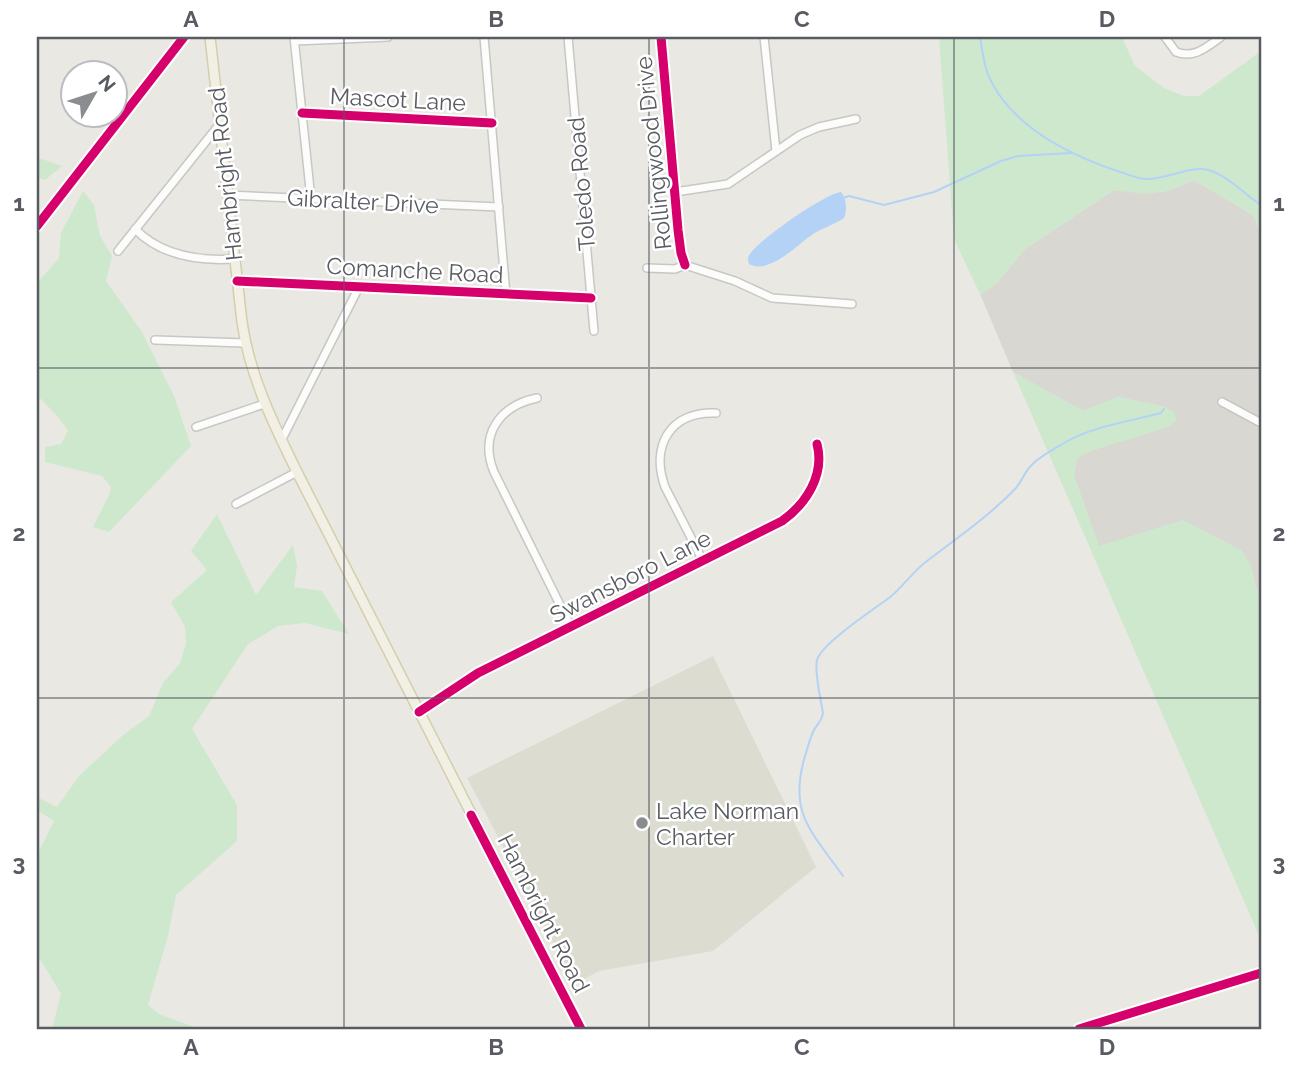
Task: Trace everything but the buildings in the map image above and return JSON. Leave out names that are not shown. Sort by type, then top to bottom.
[{"type":"main road","name":"Hambright Road","points":[[210,37],[234,259],[245,344],[254,378],[281,441],[581,1029]]},
{"type":"street","points":[[37,226],[184,37]]},
{"type":"street","points":[[311,199],[294,39],[388,37]]},
{"type":"street","points":[[484,37],[506,295]]},
{"type":"street","name":"Toledo Road","points":[[568,37],[594,331]]},
{"type":"street","name":"Rollingwood Drive","points":[[661,37],[681,254],[685,265]]},
{"type":"street","points":[[764,37],[776,151]]},
{"type":"street","points":[[1165,37],[1176,52],[1190,55],[1221,37]]},
{"type":"street","name":"Mascot Lane","points":[[302,113],[492,123]]},
{"type":"street","points":[[675,192],[728,184],[800,135],[819,127],[856,120]]},
{"type":"street","points":[[118,251],[219,125]]},
{"type":"street","name":"Gibralter Drive","points":[[227,195],[499,207]]},
{"type":"street","points":[[135,229],[155,245],[176,254],[206,259],[234,259]]},
{"type":"street","points":[[647,268],[675,269],[685,265],[735,281],[772,298],[852,304]]},
{"type":"street","name":"Comanche Road","points":[[237,281],[591,298]]},
{"type":"street","points":[[281,441],[359,287]]},
{"type":"street","points":[[155,340],[245,344]]},
{"type":"street","points":[[537,398],[514,406],[501,417],[488,441],[488,455],[571,627]]},
{"type":"street","points":[[1222,402],[1261,423]]},
{"type":"street","points":[[196,427],[264,404]]},
{"type":"street","points":[[703,561],[664,487],[659,459],[662,443],[680,421],[692,414],[716,413]]},
{"type":"street","name":"Swansboro Lane","points":[[419,712],[478,673],[782,521],[809,493],[819,458],[817,444]]},
{"type":"street","points":[[236,504],[297,472]]},
{"type":"street","points":[[1079,1029],[1261,973]]},
{"type":"shaded area","points":[[1194,180],[1253,215],[1261,233],[1261,606],[1250,564],[1099,547],[1074,476],[1077,458],[1165,407],[1118,397],[1083,411],[1013,372],[980,294],[996,284],[1025,249],[1114,190],[1145,193],[1167,191]]},
{"type":"shaded area","name":"Lake Norman Charter","points":[[713,656],[816,867],[713,951],[599,971],[575,984],[467,778]]},
{"type":"green space","points":[[939,37],[1122,37],[1135,66],[1164,88],[1184,96],[1199,96],[1261,51],[1261,233],[1253,215],[1194,180],[1167,191],[1145,194],[1114,190],[1025,249],[996,284],[980,294],[954,239]]},
{"type":"green space","points":[[37,158],[62,166],[45,180],[37,178]]},
{"type":"green space","points":[[83,191],[94,205],[100,236],[112,256],[106,281],[142,332],[174,396],[191,446],[109,532],[93,527],[111,487],[102,476],[45,462],[45,447],[61,444],[68,431],[41,399],[37,399],[37,283],[59,258],[61,233]]},
{"type":"green space","points":[[1013,372],[1083,411],[1118,397],[1165,407],[1174,412],[1177,420],[1168,427],[1091,451],[1077,458],[1074,476],[1099,546],[1183,520],[1241,550],[1250,564],[1261,606],[1261,940]]},
{"type":"green space","points":[[217,514],[256,595],[293,545],[297,566],[294,587],[322,591],[349,634],[305,623],[278,626],[248,644],[192,729],[237,805],[237,841],[176,895],[168,936],[148,1005],[159,1014],[194,1027],[52,1029],[61,994],[37,957],[37,855],[54,821],[37,810],[37,797],[57,807],[79,776],[122,736],[149,716],[163,683],[180,663],[186,644],[185,627],[171,602],[207,570],[191,551]]},
{"type":"green space","points":[[688,802],[696,807],[699,814],[698,818],[691,821],[680,819],[676,812],[678,807]]},
{"type":"water","points":[[841,192],[846,205],[844,218],[813,234],[774,262],[765,266],[749,264],[750,254],[778,229],[807,209]]},
{"type":"waterway","points":[[980,37],[987,72],[1003,100],[1031,128],[1047,139],[1083,158],[1139,178],[1153,179],[1194,169],[1208,170],[1230,181],[1261,205]]},
{"type":"waterway","points":[[843,198],[849,196],[884,205],[934,192],[1001,161],[1018,156],[1071,153]]},
{"type":"waterway","points":[[843,876],[805,820],[799,791],[808,745],[823,713],[816,672],[821,653],[838,636],[894,594],[922,565],[994,509],[1016,488],[1032,464],[1041,457],[1074,437],[1161,413],[1164,409]]},
{"type":"cycle path","points":[[37,226],[184,37]]},
{"type":"cycle path","points":[[661,37],[678,230],[685,265]]},
{"type":"cycle path","points":[[302,113],[492,123]]},
{"type":"cycle path","points":[[237,281],[591,298]]},
{"type":"cycle path","points":[[419,712],[478,673],[782,521],[799,506],[812,488],[818,467],[817,444]]},
{"type":"cycle path","points":[[471,815],[581,1029]]},
{"type":"cycle path","points":[[1079,1029],[1261,973]]},
{"type":"place","name":"Lake Norman Charter","points":[[642,823]]}]
